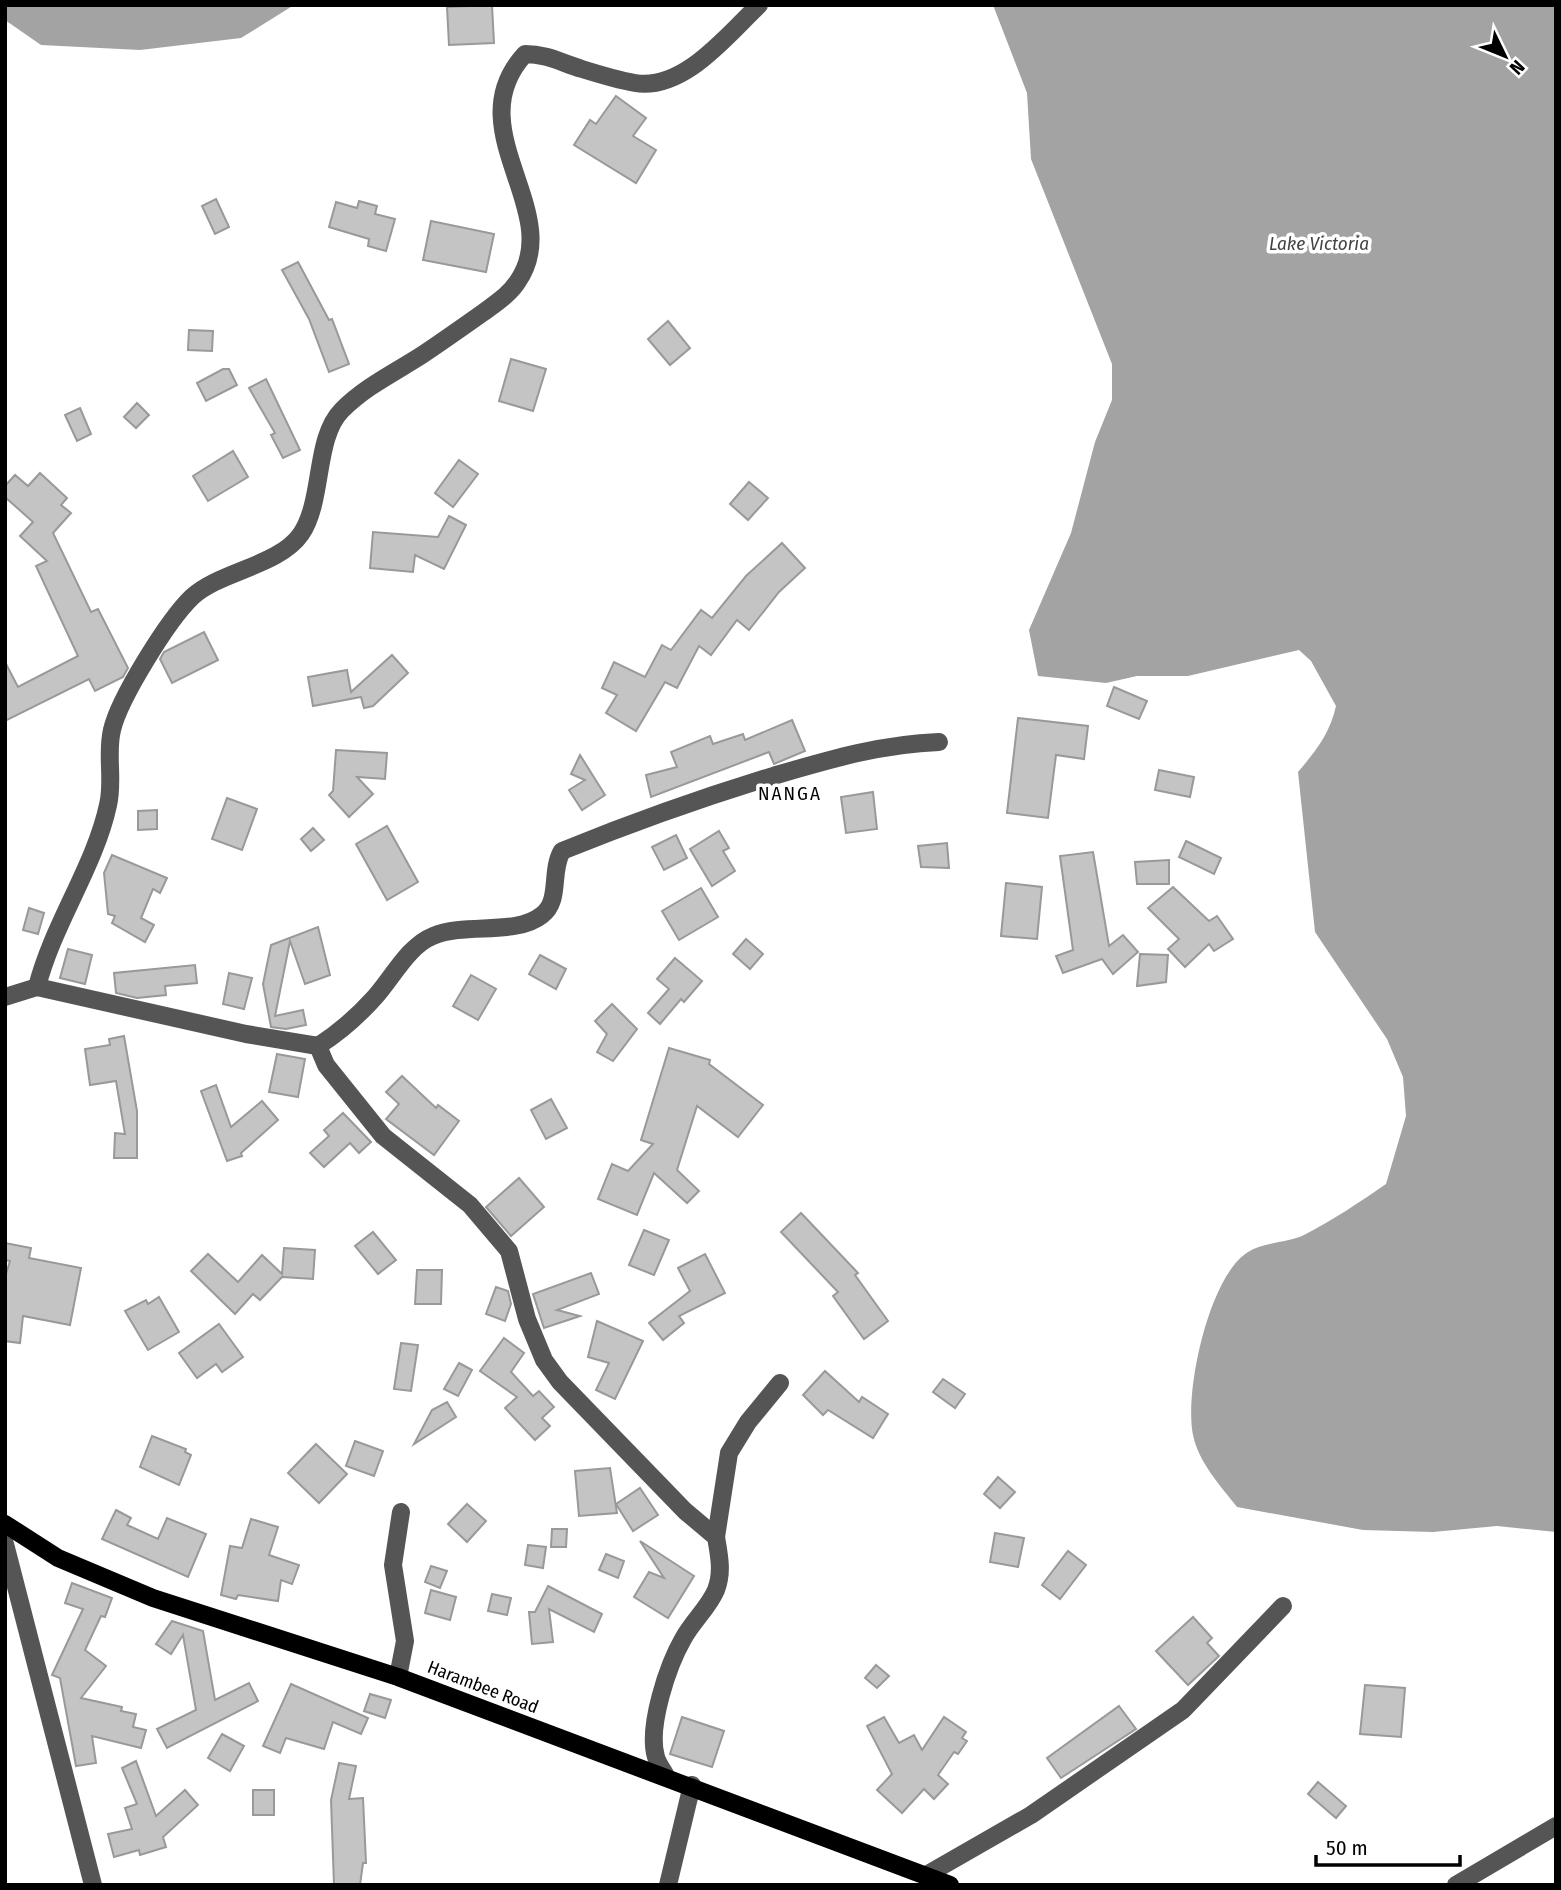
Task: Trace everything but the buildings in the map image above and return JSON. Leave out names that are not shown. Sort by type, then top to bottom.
[{"type":"main road","name":"Harambee Road","points":[[5,1524],[58,1558],[153,1598],[398,1677],[692,1785],[928,1874],[950,1885]]},
{"type":"street","points":[[37,987],[46,952],[108,805],[111,732],[120,708],[165,633],[192,598],[211,584],[273,556],[298,538],[310,519],[329,432],[345,407],[359,393],[423,354],[503,297],[527,268],[533,248],[526,211],[503,142],[501,103],[512,69],[525,54],[542,54],[583,70],[636,83],[658,81],[681,73],[703,58],[759,5]]},
{"type":"street","points":[[5,997],[37,987],[246,1034],[318,1046],[341,1031],[375,997],[418,944],[455,930],[530,924],[545,913],[554,899],[555,863],[562,851],[716,793],[836,757],[896,744],[939,742]]},
{"type":"street","points":[[318,1046],[326,1065],[383,1136],[470,1205],[509,1251],[527,1319],[544,1360],[560,1382],[685,1511],[716,1537]]},
{"type":"street","points":[[666,1776],[656,1758],[654,1736],[659,1705],[667,1670],[715,1591],[721,1566],[716,1537],[729,1453],[748,1422],[780,1383]]},
{"type":"street","points":[[398,1677],[405,1640],[393,1565],[401,1512]]},
{"type":"street","points":[[5,1544],[93,1885]]},
{"type":"street","points":[[928,1874],[1031,1815],[1183,1710],[1283,1606]]},
{"type":"street","points":[[668,1885],[692,1785]]},
{"type":"street","points":[[1456,1885],[1556,1826]]},
{"type":"water","points":[[5,5],[294,5],[241,38],[140,50],[41,45],[5,20]]},
{"type":"water","name":"Lake Victoria","points":[[993,5],[1556,5],[1556,1532],[1497,1526],[1433,1532],[1363,1530],[1237,1507],[1211,1473],[1196,1445],[1191,1416],[1196,1365],[1202,1336],[1222,1285],[1234,1265],[1248,1252],[1304,1235],[1386,1184],[1406,1116],[1403,1077],[1387,1039],[1315,932],[1298,772],[1322,741],[1336,706],[1311,661],[1299,650],[1188,676],[1137,676],[1106,683],[1038,676],[1029,630],[1071,533],[1095,442],[1112,400],[1112,364],[1031,159],[1027,93]]},
{"type":"district","name":"NANGA","points":[[790,793]]}]
